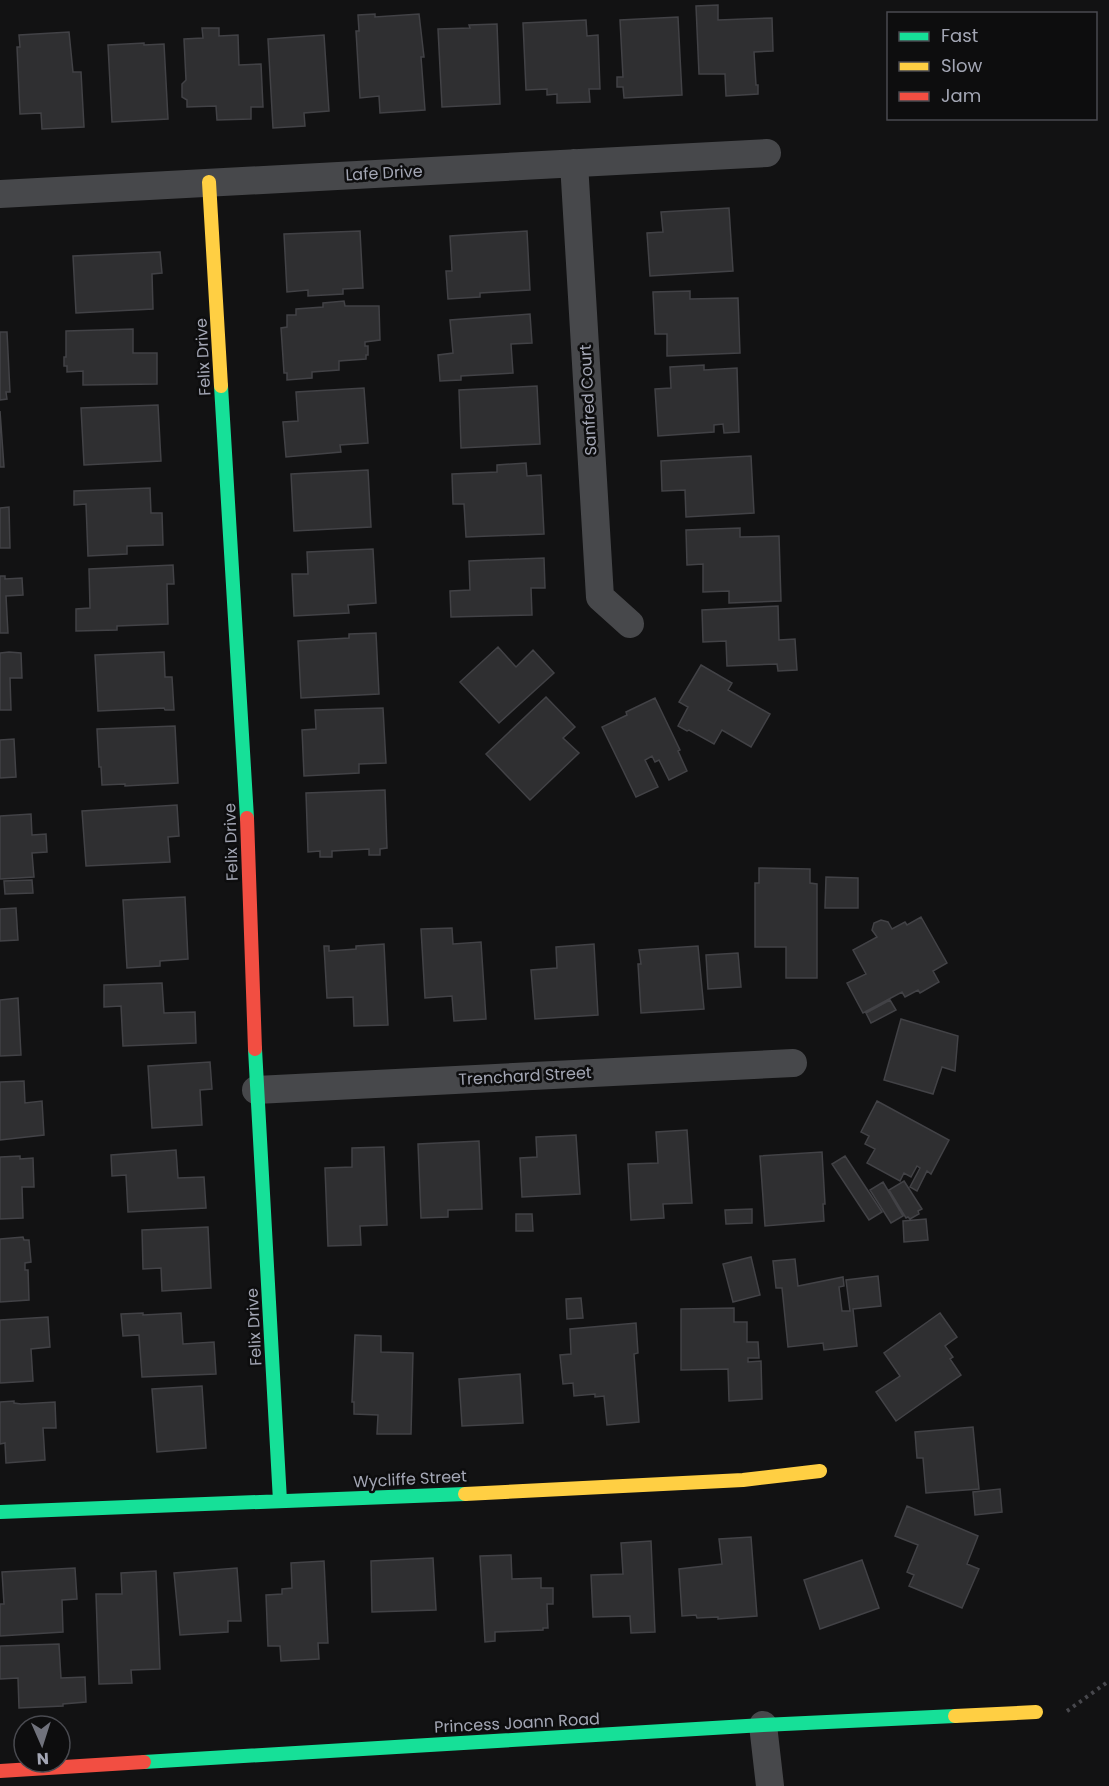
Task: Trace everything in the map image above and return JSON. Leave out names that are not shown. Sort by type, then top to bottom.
[{"type":"street","name":"Lafe Drive","points":[[0,194],[767,153]]},
{"type":"street","name":"Sanfred Court","points":[[574,163],[600,597],[630,624]]},
{"type":"street","name":"Felix Drive","points":[[209,182],[247,814],[256,1090],[280,1501]]},
{"type":"street","name":"Trenchard Street","points":[[256,1090],[793,1063]]},
{"type":"street","name":"Wycliffe Street","points":[[0,1512],[404,1497],[743,1480],[820,1471]]},
{"type":"street","name":"Princess Joann Road","points":[[0,1770],[763,1725],[1036,1712]]},
{"type":"street","points":[[763,1725],[770,1786]]},
{"type":"path","points":[[1036,1712],[1069,1711],[1109,1681]]},
{"type":"building","points":[[718,5],[718,20],[772,18],[773,51],[754,52],[758,94],[726,96],[725,74],[699,74],[696,6]]},
{"type":"building","points":[[375,14],[375,17],[419,14],[424,57],[421,57],[425,110],[380,113],[379,96],[360,98],[356,31],[359,31],[358,15]]},
{"type":"building","points":[[678,17],[682,95],[624,98],[623,87],[617,87],[617,77],[623,77],[620,20]]},
{"type":"building","points":[[586,20],[587,36],[598,35],[600,89],[589,89],[590,102],[557,103],[557,94],[547,95],[547,89],[526,90],[523,23]]},
{"type":"building","points":[[497,24],[500,104],[442,107],[438,29]]},
{"type":"building","points":[[202,28],[219,28],[219,36],[238,35],[239,65],[261,64],[263,107],[251,107],[251,119],[217,120],[216,106],[187,107],[187,100],[182,97],[182,84],[186,80],[184,39],[203,38]]},
{"type":"building","points":[[69,32],[73,72],[81,72],[84,127],[42,129],[41,113],[20,114],[17,47],[20,47],[19,35]]},
{"type":"building","points":[[324,35],[329,111],[304,113],[305,126],[273,128],[268,39]]},
{"type":"building","points":[[144,43],[144,45],[164,44],[168,119],[112,122],[108,45]]},
{"type":"building","points":[[729,208],[733,271],[650,276],[647,233],[663,232],[661,212]]},
{"type":"building","points":[[360,231],[363,288],[343,289],[343,294],[308,296],[308,290],[287,292],[284,234]]},
{"type":"building","points":[[527,231],[530,290],[480,293],[480,297],[448,299],[446,271],[452,271],[450,236]]},
{"type":"building","points":[[160,252],[162,273],[152,274],[153,309],[76,313],[73,256]]},
{"type":"building","points":[[690,291],[690,299],[738,298],[740,353],[667,356],[667,334],[655,334],[653,292]]},
{"type":"building","points":[[344,301],[345,306],[379,306],[380,340],[365,342],[365,346],[368,346],[366,359],[339,361],[339,370],[312,372],[312,378],[287,380],[287,373],[284,373],[281,328],[287,327],[287,315],[296,315],[296,309],[323,307],[323,303]]},
{"type":"building","points":[[530,314],[532,343],[511,344],[513,373],[461,376],[461,380],[440,381],[438,355],[453,353],[450,320]]},
{"type":"building","points":[[133,329],[133,353],[157,353],[157,384],[83,385],[83,371],[67,372],[67,366],[64,366],[66,331]]},
{"type":"building","points":[[0,332],[7,332],[10,392],[6,392],[7,399],[0,400]]},
{"type":"building","points":[[704,365],[704,370],[737,368],[739,432],[724,433],[723,424],[714,425],[714,432],[658,436],[655,389],[671,388],[670,367]]},
{"type":"building","points":[[537,386],[540,444],[461,448],[459,390]]},
{"type":"building","points":[[364,388],[368,443],[340,445],[341,452],[286,457],[283,422],[298,421],[296,392]]},
{"type":"building","points":[[158,405],[161,461],[84,465],[81,408]]},
{"type":"building","points":[[0,411],[4,467],[0,467]]},
{"type":"building","points":[[751,456],[754,513],[686,517],[685,490],[662,491],[661,461]]},
{"type":"building","points":[[526,463],[527,476],[541,475],[544,534],[466,537],[464,504],[453,504],[452,474],[497,472],[497,465]]},
{"type":"building","points":[[368,470],[371,527],[294,531],[291,474]]},
{"type":"building","points":[[150,488],[151,513],[162,513],[163,545],[127,546],[127,554],[88,556],[86,504],[74,505],[74,491]]},
{"type":"building","points":[[9,507],[10,548],[0,548],[0,508]]},
{"type":"building","points":[[740,528],[740,537],[779,536],[781,601],[729,603],[729,591],[703,592],[703,564],[687,565],[686,530]]},
{"type":"building","points":[[373,549],[376,603],[348,605],[349,613],[294,616],[292,574],[308,574],[307,552]]},
{"type":"building","points":[[544,558],[545,588],[531,588],[532,615],[451,617],[450,591],[470,590],[469,561]]},
{"type":"building","points":[[173,565],[174,584],[167,584],[168,624],[117,626],[117,630],[76,631],[76,609],[90,608],[89,569]]},
{"type":"building","points":[[0,576],[5,576],[5,579],[22,578],[23,595],[6,596],[8,633],[0,633]]},
{"type":"building","points":[[778,606],[779,640],[795,639],[797,670],[778,671],[777,664],[727,666],[726,641],[703,642],[702,610]]},
{"type":"building","points":[[376,633],[379,694],[301,698],[298,641],[349,638],[349,634]]},
{"type":"building","points":[[498,647],[516,667],[533,650],[554,673],[499,723],[460,682]]},
{"type":"building","points":[[164,652],[165,677],[172,677],[174,710],[164,708],[98,711],[95,655]]},
{"type":"building","points":[[0,653],[21,653],[22,678],[10,678],[11,710],[0,710]]},
{"type":"building","points":[[701,665],[732,683],[728,690],[770,714],[751,747],[722,730],[714,744],[678,726],[688,707],[679,702]]},
{"type":"building","points":[[546,697],[575,727],[563,738],[579,753],[530,800],[486,754]]},
{"type":"building","points":[[655,698],[680,750],[678,751],[687,771],[669,780],[659,760],[655,762],[652,756],[645,760],[658,787],[636,797],[602,727]]},
{"type":"building","points":[[383,708],[386,763],[359,764],[359,773],[304,776],[302,730],[316,729],[315,710]]},
{"type":"building","points":[[175,726],[178,783],[102,785],[97,729]]},
{"type":"building","points":[[14,739],[16,777],[0,778],[0,740]]},
{"type":"building","points":[[385,790],[387,848],[380,849],[380,855],[369,855],[369,849],[332,851],[332,857],[320,857],[320,851],[308,852],[306,793]]},
{"type":"building","points":[[177,805],[179,836],[168,837],[170,862],[86,866],[82,811]]},
{"type":"building","points":[[31,814],[32,835],[46,834],[47,852],[32,853],[34,877],[0,879],[0,816]]},
{"type":"building","points":[[759,868],[810,869],[810,883],[817,884],[817,978],[786,978],[786,947],[755,947],[755,883],[759,883]]},
{"type":"building","points":[[826,877],[858,878],[858,908],[825,908]]},
{"type":"building","points":[[32,880],[33,893],[5,894],[4,881]]},
{"type":"building","points":[[185,897],[188,959],[160,961],[160,966],[127,968],[123,900]]},
{"type":"building","points":[[16,908],[18,940],[0,941],[0,909]]},
{"type":"building","points":[[921,917],[947,963],[933,971],[939,982],[920,993],[918,990],[905,997],[902,992],[863,1013],[847,983],[866,974],[853,950],[877,937],[872,930],[874,923],[881,920],[888,922],[892,929],[905,922],[907,925]]},
{"type":"building","points":[[452,928],[453,944],[481,942],[486,1019],[454,1021],[452,996],[425,998],[421,929]]},
{"type":"building","points":[[384,944],[388,1025],[354,1026],[353,997],[327,998],[324,946],[329,946],[329,951]]},
{"type":"building","points":[[594,944],[598,1015],[535,1019],[531,970],[557,968],[556,947]]},
{"type":"building","points":[[698,946],[704,1009],[641,1013],[639,950]]},
{"type":"building","points":[[738,953],[741,987],[708,989],[706,955]]},
{"type":"building","points":[[162,983],[164,1013],[195,1012],[196,1043],[123,1046],[121,1006],[104,1007],[104,985]]},
{"type":"building","points":[[18,998],[21,1055],[0,1056],[0,1000]]},
{"type":"building","points":[[890,1000],[896,1010],[871,1023],[866,1013]]},
{"type":"building","points":[[901,1019],[958,1036],[955,1071],[942,1067],[933,1094],[884,1080]]},
{"type":"building","points":[[210,1062],[212,1089],[200,1090],[202,1125],[152,1128],[148,1066]]},
{"type":"building","points":[[24,1081],[25,1103],[42,1101],[44,1135],[0,1140],[0,1082]]},
{"type":"building","points":[[877,1101],[949,1140],[931,1174],[927,1171],[917,1191],[910,1187],[920,1168],[917,1166],[911,1177],[904,1173],[900,1181],[867,1163],[875,1149],[865,1144],[869,1136],[861,1132]]},
{"type":"building","points":[[687,1130],[692,1203],[663,1204],[664,1218],[631,1220],[628,1164],[658,1163],[656,1132]]},
{"type":"building","points":[[576,1135],[580,1194],[522,1197],[520,1158],[537,1157],[536,1137]]},
{"type":"building","points":[[479,1141],[482,1209],[448,1210],[448,1217],[421,1218],[418,1144]]},
{"type":"building","points":[[384,1147],[387,1225],[360,1226],[361,1245],[328,1246],[325,1168],[352,1167],[352,1148]]},
{"type":"building","points":[[176,1150],[178,1178],[204,1177],[206,1208],[128,1212],[126,1175],[112,1176],[111,1155]]},
{"type":"building","points":[[822,1152],[824,1221],[765,1226],[760,1156]]},
{"type":"building","points":[[20,1156],[20,1159],[33,1158],[34,1187],[22,1187],[23,1218],[0,1219],[0,1157]]},
{"type":"building","points":[[845,1156],[882,1212],[869,1220],[832,1164]]},
{"type":"building","points":[[904,1181],[922,1209],[918,1211],[919,1214],[910,1219],[906,1218],[889,1190]]},
{"type":"building","points":[[883,1182],[903,1216],[891,1223],[870,1190]]},
{"type":"building","points":[[752,1209],[752,1223],[726,1224],[725,1210]]},
{"type":"building","points":[[516,1214],[532,1214],[533,1231],[516,1231]]},
{"type":"building","points":[[926,1219],[928,1240],[904,1242],[903,1221]]},
{"type":"building","points":[[208,1227],[211,1288],[162,1291],[161,1268],[143,1269],[142,1230]]},
{"type":"building","points":[[23,1237],[24,1240],[29,1240],[31,1262],[25,1263],[25,1270],[28,1270],[29,1300],[0,1302],[0,1239]]},
{"type":"building","points":[[751,1257],[760,1295],[733,1302],[723,1264]]},
{"type":"building","points":[[795,1259],[798,1286],[843,1277],[844,1286],[839,1287],[842,1311],[850,1311],[846,1280],[878,1276],[881,1306],[853,1309],[857,1346],[824,1350],[823,1343],[788,1347],[782,1288],[776,1288],[773,1261]]},
{"type":"building","points":[[581,1298],[583,1318],[567,1319],[566,1299]]},
{"type":"building","points":[[734,1308],[734,1322],[747,1322],[747,1342],[758,1342],[759,1358],[748,1358],[748,1362],[761,1361],[762,1399],[729,1401],[728,1369],[681,1370],[681,1309]]},
{"type":"building","points":[[143,1313],[143,1315],[181,1313],[183,1344],[214,1342],[216,1374],[142,1377],[139,1335],[123,1336],[121,1314]]},
{"type":"building","points":[[940,1313],[957,1337],[945,1346],[953,1357],[950,1359],[961,1375],[896,1421],[876,1392],[900,1376],[884,1353]]},
{"type":"building","points":[[48,1317],[50,1347],[31,1349],[33,1381],[0,1383],[0,1320]]},
{"type":"building","points":[[636,1323],[638,1353],[634,1354],[639,1422],[607,1425],[604,1396],[595,1397],[595,1394],[574,1396],[573,1383],[563,1384],[560,1355],[571,1354],[570,1329]]},
{"type":"building","points":[[355,1335],[381,1336],[381,1352],[413,1353],[411,1434],[377,1434],[378,1415],[354,1414],[354,1402],[352,1402]]},
{"type":"building","points":[[520,1374],[523,1423],[462,1426],[459,1379]]},
{"type":"building","points":[[202,1386],[206,1448],[157,1452],[152,1389]]},
{"type":"building","points":[[14,1401],[14,1403],[21,1404],[55,1402],[56,1428],[43,1428],[45,1460],[6,1463],[5,1443],[0,1444],[0,1402]]},
{"type":"building","points":[[973,1427],[979,1489],[926,1493],[923,1458],[917,1458],[915,1432]]},
{"type":"building","points":[[1000,1489],[1002,1512],[975,1515],[973,1492]]},
{"type":"building","points":[[907,1506],[978,1536],[967,1564],[979,1569],[962,1608],[909,1586],[914,1575],[907,1572],[918,1545],[895,1536]]},
{"type":"building","points":[[751,1537],[757,1616],[718,1619],[718,1617],[697,1618],[696,1615],[682,1616],[679,1569],[722,1564],[719,1539]]},
{"type":"building","points":[[651,1541],[655,1632],[631,1633],[630,1616],[593,1617],[591,1575],[623,1574],[621,1543]]},
{"type":"building","points":[[511,1555],[512,1579],[541,1578],[541,1588],[553,1588],[553,1604],[547,1604],[548,1628],[495,1632],[495,1641],[485,1642],[480,1556]]},
{"type":"building","points":[[433,1558],[436,1610],[372,1612],[371,1561]]},
{"type":"building","points":[[862,1560],[879,1608],[820,1629],[804,1580]]},
{"type":"building","points":[[324,1561],[328,1643],[318,1643],[319,1659],[281,1661],[280,1646],[268,1646],[266,1595],[282,1594],[282,1589],[292,1588],[291,1563]]},
{"type":"building","points":[[75,1568],[77,1599],[62,1600],[63,1632],[0,1636],[0,1604],[4,1604],[2,1572]]},
{"type":"building","points":[[237,1568],[241,1621],[228,1621],[228,1632],[180,1635],[174,1573]]},
{"type":"building","points":[[156,1571],[160,1669],[131,1670],[132,1683],[99,1684],[96,1594],[122,1594],[121,1573]]},
{"type":"building","points":[[59,1644],[61,1678],[85,1677],[86,1702],[63,1704],[63,1706],[19,1708],[18,1678],[0,1679],[0,1646]]},
{"type":"traffic: fast","points":[[221,386],[247,818]]},
{"type":"traffic: fast","points":[[255,1049],[280,1501]]},
{"type":"traffic: fast","points":[[0,1512],[465,1494]]},
{"type":"traffic: fast","points":[[144,1762],[763,1725],[955,1716]]},
{"type":"traffic: slow","points":[[209,182],[221,386]]},
{"type":"traffic: slow","points":[[465,1494],[743,1480],[820,1471]]},
{"type":"traffic: slow","points":[[955,1716],[1036,1712]]},
{"type":"traffic: jam","points":[[247,818],[255,1049]]},
{"type":"traffic: jam","points":[[0,1771],[144,1762]]}]
